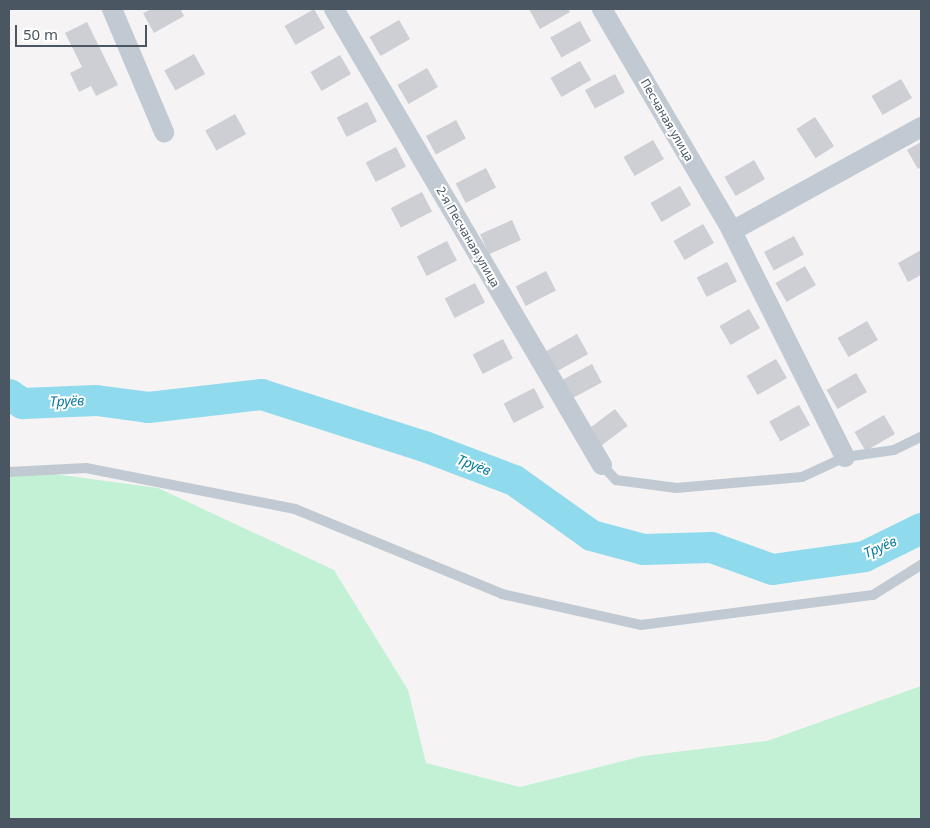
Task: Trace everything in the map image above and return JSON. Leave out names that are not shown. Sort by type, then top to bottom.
[{"type":"street","points":[[112,9],[164,132]]},
{"type":"street","name":"2-я Песчаная улица","points":[[334,9],[602,465]]},
{"type":"street","name":"Песчаная улица","points":[[602,9],[732,231],[845,456]]},
{"type":"street","points":[[732,231],[921,127]]},
{"type":"lane","points":[[602,465],[616,480],[676,488],[802,478],[845,456],[894,450],[921,438]]},
{"type":"lane","points":[[9,472],[86,468],[295,509],[502,594],[641,625],[873,594],[921,565]]},
{"type":"green space","points":[[9,468],[158,488],[334,570],[408,690],[426,763],[520,787],[643,756],[767,741],[921,686],[921,819],[9,819]]},
{"type":"building","points":[[152,9],[180,9],[184,16],[154,33],[143,13]]},
{"type":"building","points":[[314,9],[325,28],[296,45],[285,26]]},
{"type":"building","points":[[529,9],[568,9],[570,12],[540,29]]},
{"type":"building","points":[[399,20],[410,39],[381,56],[370,37]]},
{"type":"building","points":[[580,21],[591,41],[561,58],[550,37]]},
{"type":"building","points":[[87,22],[118,85],[96,96],[91,86],[79,92],[70,73],[82,67],[65,33]]},
{"type":"building","points":[[194,54],[205,74],[175,91],[164,70]]},
{"type":"building","points":[[340,55],[351,74],[322,91],[311,72]]},
{"type":"building","points":[[580,61],[591,80],[562,97],[551,78]]},
{"type":"building","points":[[427,68],[438,87],[409,104],[398,85]]},
{"type":"building","points":[[615,74],[625,93],[595,109],[585,90]]},
{"type":"building","points":[[901,79],[912,98],[883,115],[872,96]]},
{"type":"building","points":[[367,102],[377,122],[347,137],[337,117]]},
{"type":"building","points":[[235,114],[246,134],[216,151],[205,130]]},
{"type":"building","points":[[815,117],[834,146],[816,158],[797,129]]},
{"type":"building","points":[[456,120],[466,139],[436,155],[426,136]]},
{"type":"building","points":[[653,140],[664,159],[635,176],[624,157]]},
{"type":"building","points":[[921,142],[921,167],[918,169],[907,150]]},
{"type":"building","points":[[396,147],[406,167],[376,182],[366,162]]},
{"type":"building","points":[[754,160],[765,179],[736,196],[725,177]]},
{"type":"building","points":[[486,168],[496,188],[466,203],[456,183]]},
{"type":"building","points":[[680,186],[691,205],[662,222],[651,203]]},
{"type":"building","points":[[422,192],[432,212],[401,227],[391,208]]},
{"type":"building","points":[[512,220],[521,240],[489,254],[480,234]]},
{"type":"building","points":[[703,224],[714,243],[685,260],[674,241]]},
{"type":"building","points":[[794,236],[804,255],[774,271],[764,252]]},
{"type":"building","points":[[447,241],[457,261],[427,276],[417,256]]},
{"type":"building","points":[[921,250],[921,275],[908,282],[898,263]]},
{"type":"building","points":[[727,262],[737,282],[707,297],[697,277]]},
{"type":"building","points":[[805,266],[816,285],[787,302],[776,283]]},
{"type":"building","points":[[546,271],[556,291],[526,306],[516,286]]},
{"type":"building","points":[[475,283],[485,303],[455,318],[445,298]]},
{"type":"building","points":[[749,309],[760,328],[731,345],[720,326]]},
{"type":"building","points":[[867,321],[878,340],[849,357],[838,338]]},
{"type":"building","points":[[577,334],[588,354],[558,371],[546,351]]},
{"type":"building","points":[[503,339],[513,359],[483,374],[473,354]]},
{"type":"building","points":[[776,359],[787,378],[758,395],[747,376]]},
{"type":"building","points":[[592,364],[602,383],[572,399],[562,380]]},
{"type":"building","points":[[856,373],[867,392],[838,409],[827,390]]},
{"type":"building","points":[[534,388],[544,408],[514,423],[504,403]]},
{"type":"building","points":[[799,405],[810,425],[780,442],[769,421]]},
{"type":"building","points":[[615,409],[628,426],[600,446],[588,429]]},
{"type":"building","points":[[884,415],[895,434],[866,451],[855,432]]},
{"type":"waterway","name":"Труёв","points":[[9,394],[22,403],[96,400],[148,407],[261,394],[424,446],[514,480],[591,535],[643,549],[711,547],[772,569],[864,556],[921,528]]}]
